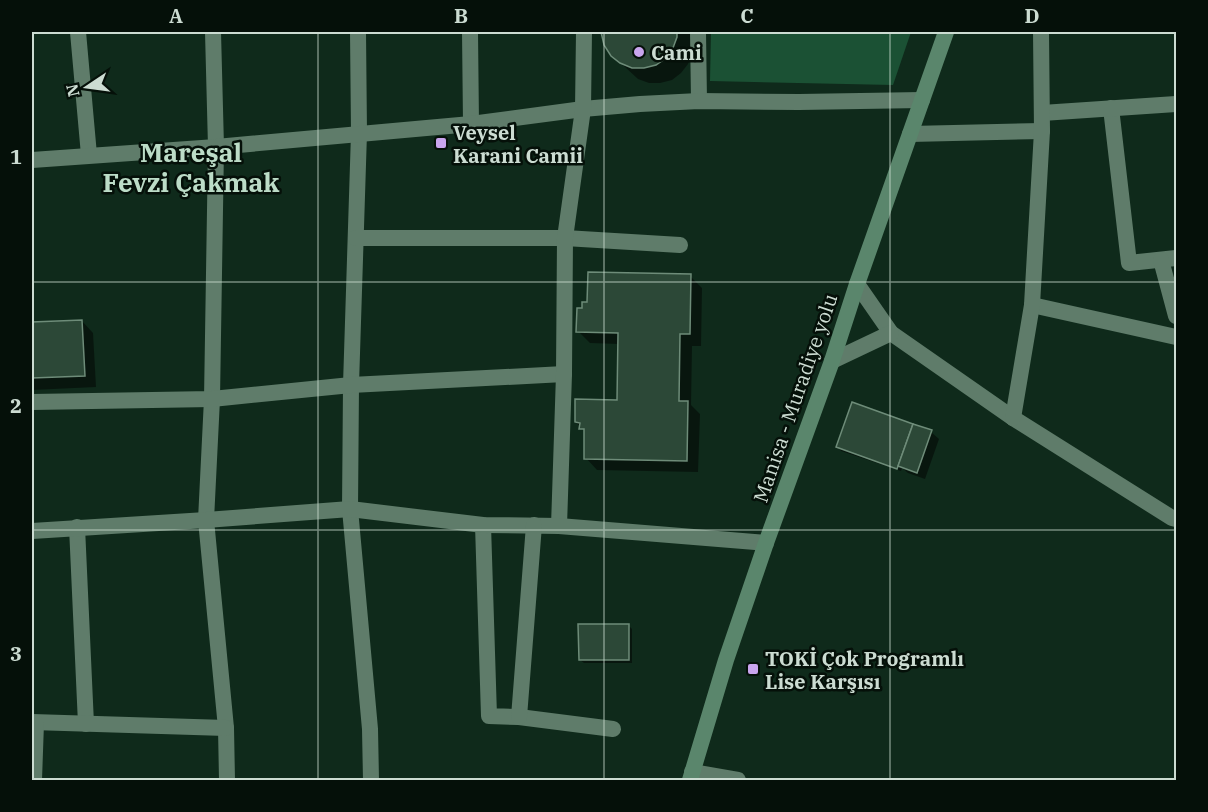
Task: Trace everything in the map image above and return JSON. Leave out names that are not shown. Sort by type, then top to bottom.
[{"type":"main road","name":"Manisa - Muradiye yolu","points":[[691,776],[726,660],[766,543],[946,32]]},
{"type":"street","points":[[78,32],[89,155]]},
{"type":"street","points":[[213,32],[216,147],[212,399],[206,520],[226,728],[228,780]]},
{"type":"street","points":[[358,32],[359,133],[351,385],[350,509],[370,729],[371,780]]},
{"type":"street","points":[[470,32],[471,124]]},
{"type":"street","points":[[559,526],[566,238],[583,110],[584,32]]},
{"type":"street","points":[[698,32],[699,101]]},
{"type":"street","points":[[1013,418],[1032,305],[1042,132],[1041,32]]},
{"type":"street","points":[[32,160],[216,147],[471,124],[583,110],[699,101],[922,100]]},
{"type":"street","points":[[1042,113],[1176,104]]},
{"type":"street","points":[[1111,108],[1129,263],[1169,259],[1176,316]]},
{"type":"street","points":[[910,134],[1042,132]]},
{"type":"street","points":[[356,238],[566,238],[680,245]]},
{"type":"street","points":[[857,284],[891,333],[1013,418],[1176,519]]},
{"type":"street","points":[[1032,305],[1176,337]]},
{"type":"street","points":[[832,361],[891,333]]},
{"type":"street","points":[[32,402],[212,399],[351,385],[564,374]]},
{"type":"street","points":[[32,531],[350,509],[483,525],[559,526],[766,543]]},
{"type":"street","points":[[483,525],[489,716],[519,717],[613,729]]},
{"type":"street","points":[[519,717],[534,525]]},
{"type":"street","points":[[77,527],[86,724]]},
{"type":"street","points":[[34,780],[34,723],[226,728]]},
{"type":"street","points":[[691,776],[738,780]]},
{"type":"green space","points":[[711,32],[911,32],[893,85],[710,81]]},
{"type":"building","name":"Cami","points":[[601,32],[677,32],[677,37],[666,58],[656,65],[632,68],[611,56],[604,45]]},
{"type":"building","points":[[588,272],[691,274],[690,334],[680,334],[679,401],[688,401],[687,461],[584,459],[584,429],[579,429],[580,423],[575,422],[575,399],[617,400],[618,333],[576,332],[577,308],[582,308],[582,302],[587,302]]},
{"type":"building","points":[[82,320],[85,376],[32,378],[32,322]]},
{"type":"building","points":[[852,402],[913,424],[897,469],[836,447]]},
{"type":"building","points":[[913,424],[932,430],[917,473],[898,466]]},
{"type":"building","points":[[578,624],[629,624],[629,660],[579,660]]},
{"type":"place","name":"Cami","points":[[639,52]]},
{"type":"place","name":"Veysel Karani Camii","points":[[441,143]]},
{"type":"place","name":"TOKİ Çok Programlı Lise Karşısı","points":[[753,669]]},
{"type":"district","name":"Mareşal Fevzi Çakmak","points":[[191,167]]}]
